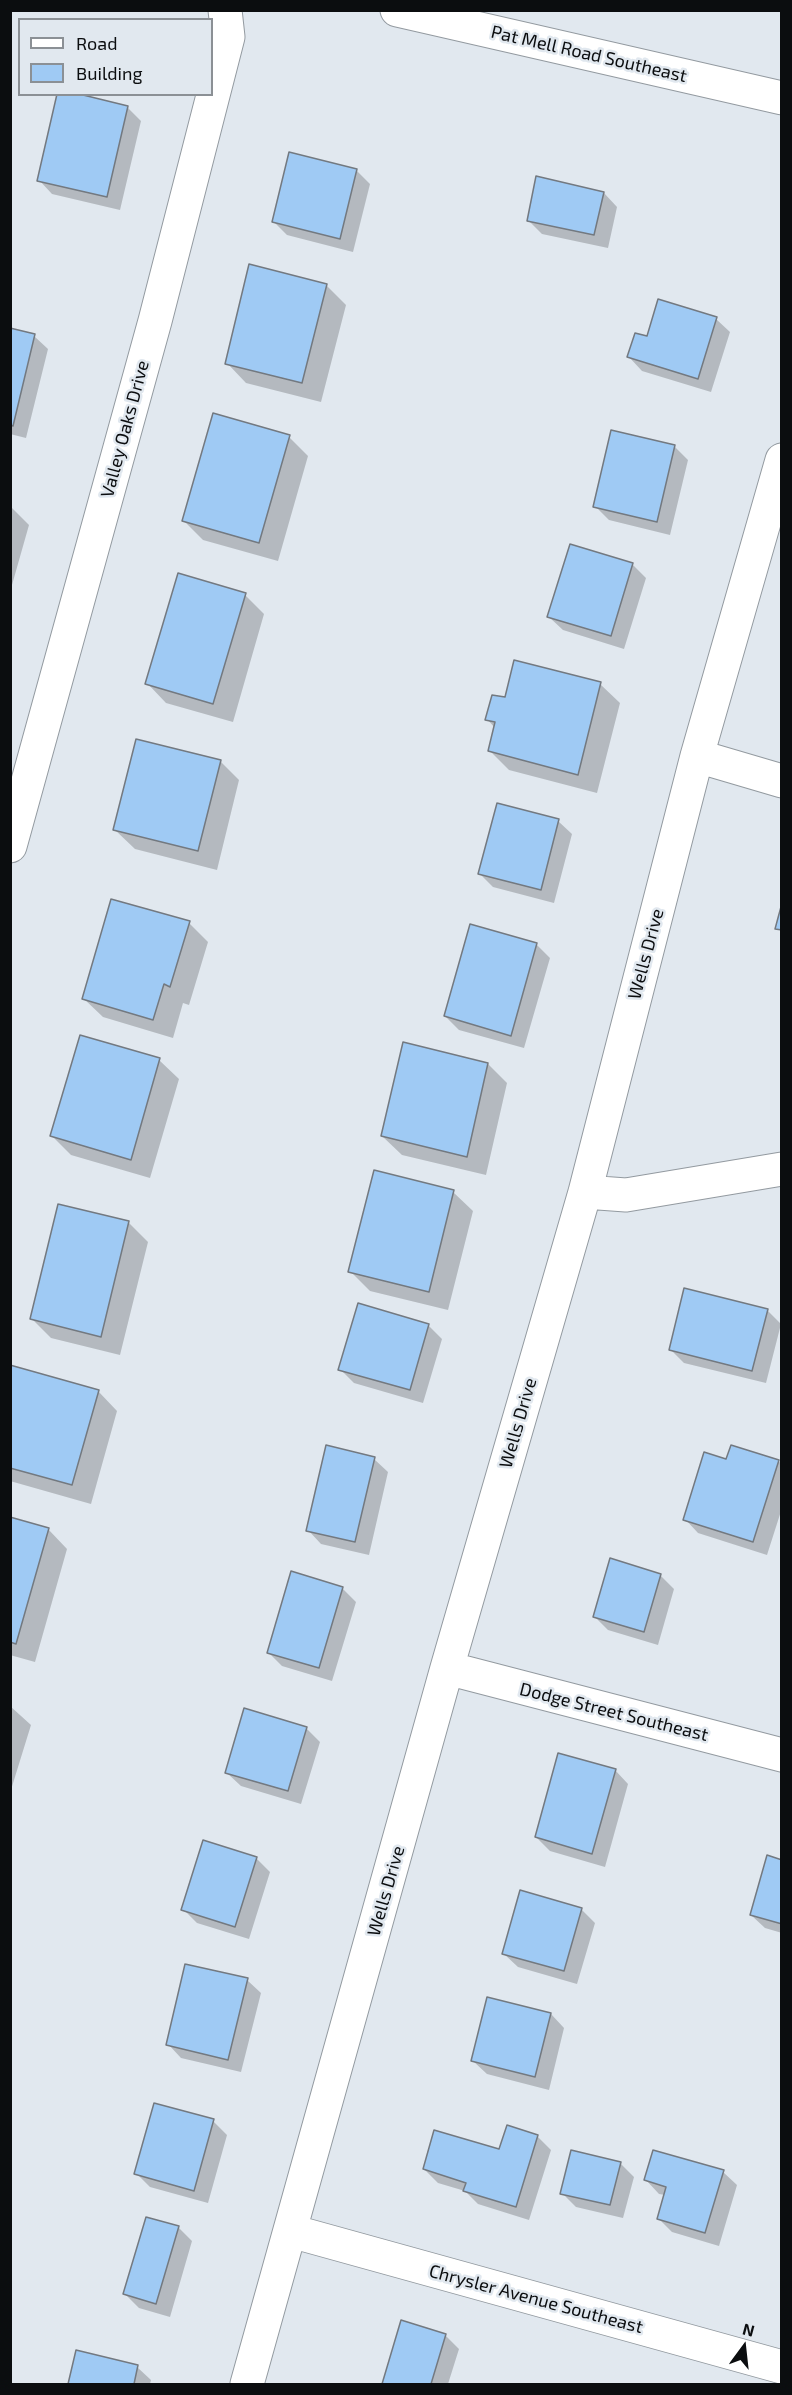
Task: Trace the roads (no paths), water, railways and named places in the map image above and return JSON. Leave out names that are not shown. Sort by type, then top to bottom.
[{"type":"street","name":"Valley Oaks Drive","points":[[213,96],[228,37],[225,10]]},
{"type":"street","name":"Pat Mell Road Southeast","points":[[397,10],[782,98]]},
{"type":"street","name":"Valley Oaks Drive","points":[[10,846],[152,333],[213,96]]},
{"type":"street","name":"Wells Drive","points":[[247,2385],[447,1668],[585,1192],[697,756],[782,460]]},
{"type":"street","points":[[697,756],[782,781]]},
{"type":"street","points":[[585,1192],[626,1195],[782,1169]]},
{"type":"street","name":"Dodge Street Southeast","points":[[447,1668],[782,1755]]},
{"type":"street","name":"Chrysler Avenue Southeast","points":[[291,2231],[782,2367]]}]
